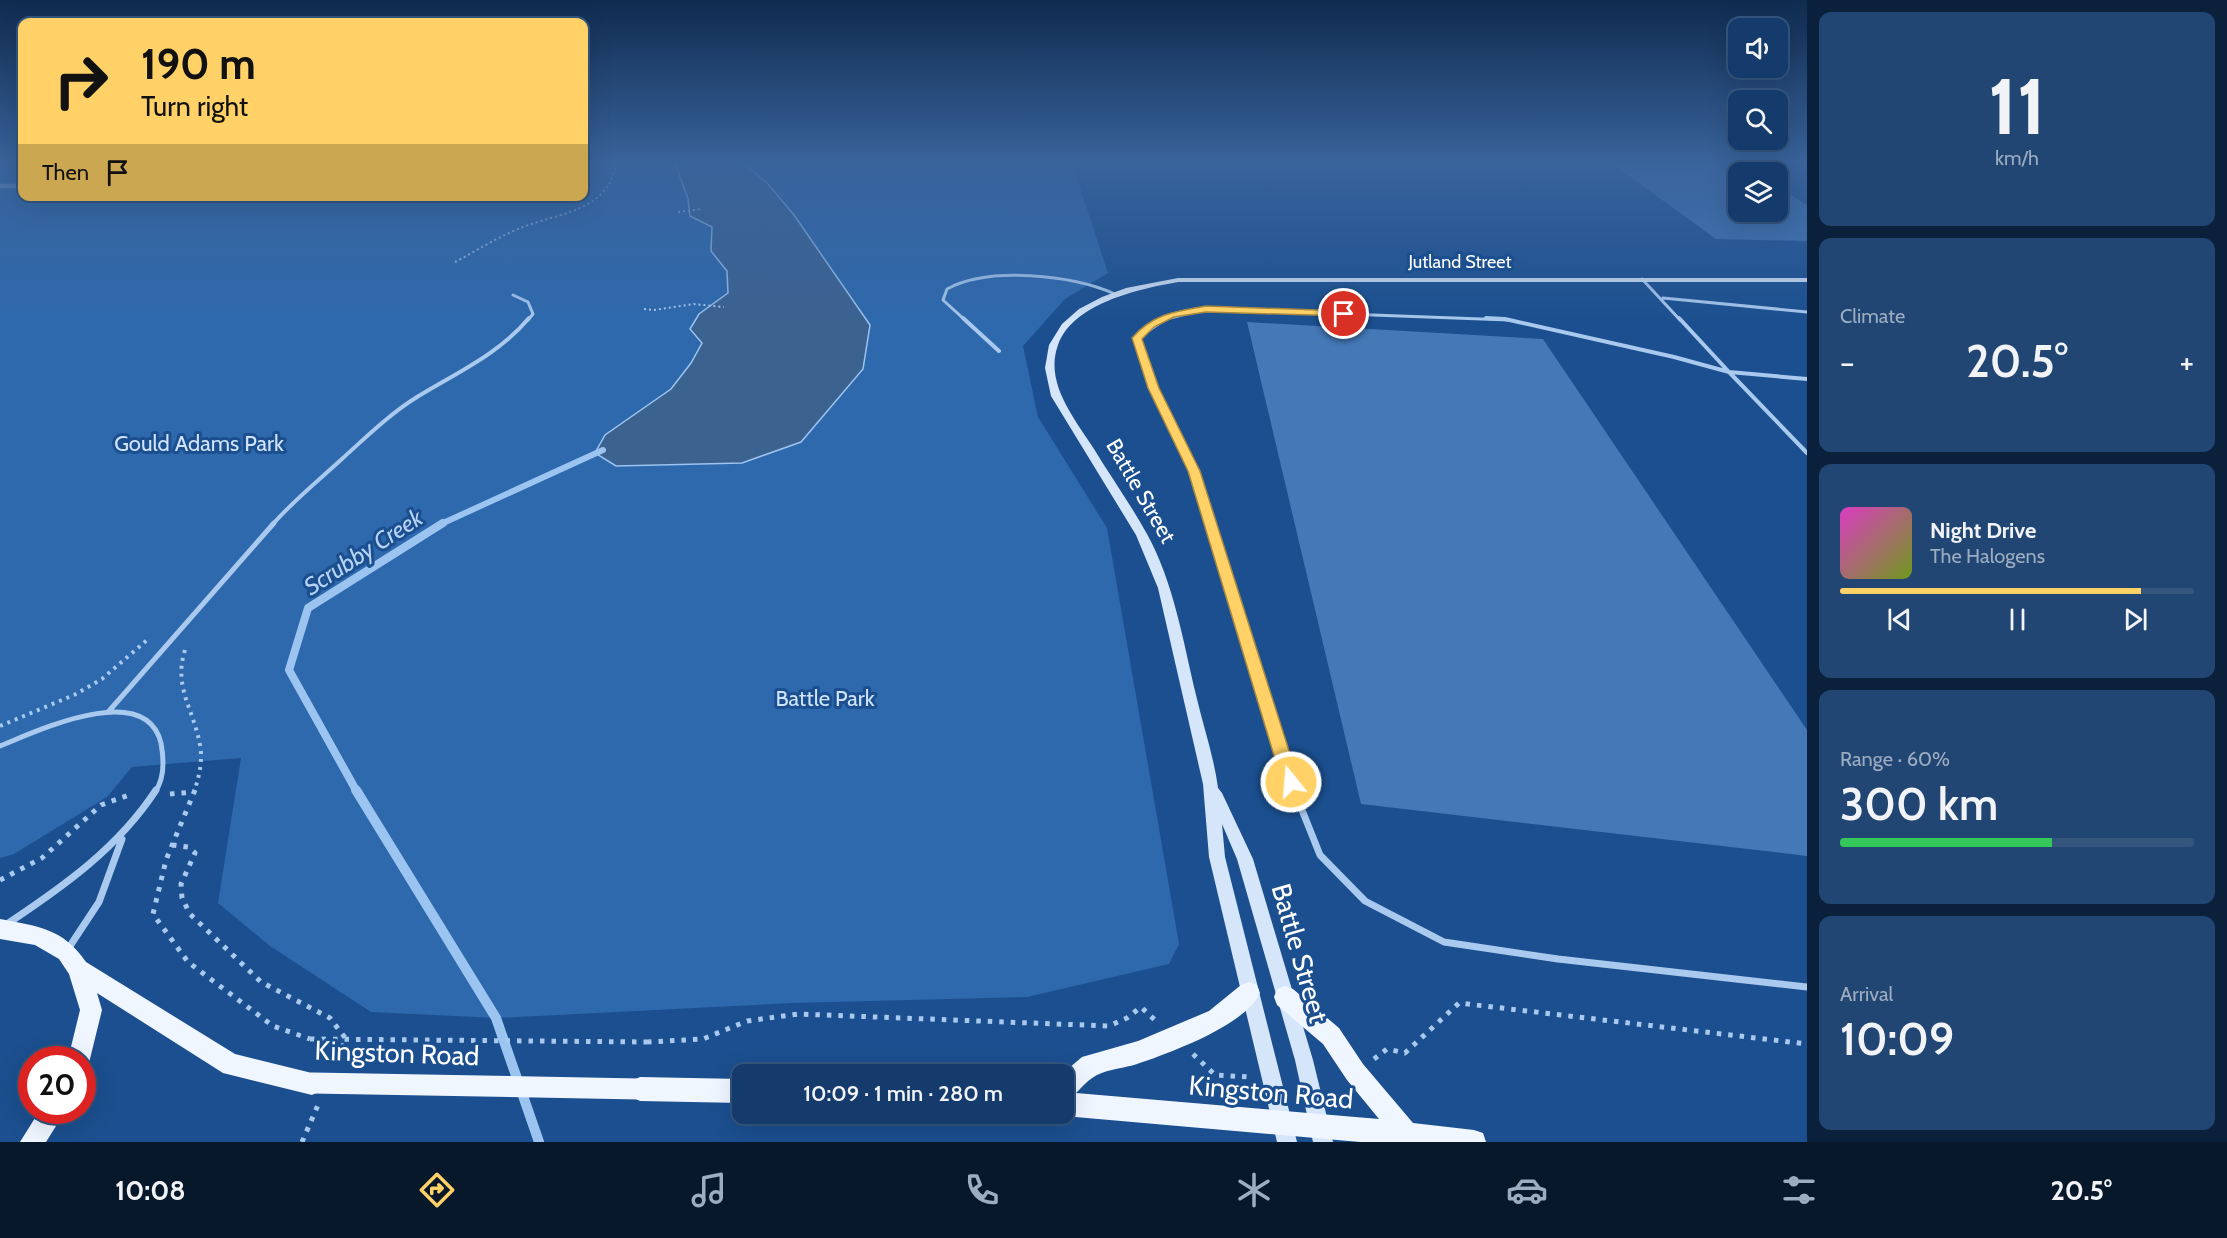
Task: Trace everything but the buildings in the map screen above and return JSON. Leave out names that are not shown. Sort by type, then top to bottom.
[{"type":"main road","name":"Kingston Road","points":[[0,929],[39,936],[72,961],[231,1065],[316,1092],[732,1090]]},
{"type":"main road","points":[[72,961],[91,1010],[83,1046]]},
{"type":"main road","points":[[1074,1079],[1090,1065],[1138,1052],[1217,1019],[1249,993]]},
{"type":"main road","points":[[1285,998],[1331,1036],[1355,1072],[1407,1134]]},
{"type":"main road","name":"Kingston Road","points":[[1074,1105],[1284,1132],[1407,1134],[1473,1142]]},
{"type":"main road","points":[[32,1142],[44,1124]]},
{"type":"street","name":"Jutland Street","points":[[1115,294],[1158,282],[1203,279],[1807,280]]},
{"type":"street","name":"Battle Street","points":[[1115,294],[1087,308],[1063,327],[1052,348],[1049,361],[1051,383],[1056,396],[1142,535],[1156,564],[1167,598],[1210,784],[1217,857],[1284,1132]]},
{"type":"street","name":"Battle Street","points":[[1210,784],[1245,859],[1321,1134]]},
{"type":"lane","points":[[999,351],[943,300],[944,291],[948,286],[972,278],[1049,279],[1083,282],[1115,294]]},
{"type":"lane","points":[[1642,279],[1663,298],[1729,372],[1807,453]]},
{"type":"lane","points":[[109,711],[285,510],[362,441],[415,398],[478,362],[522,327],[533,314],[528,302],[513,295]]},
{"type":"lane","points":[[1663,298],[1807,312]]},
{"type":"lane","points":[[1807,379],[1729,372],[1651,351],[1505,319],[1206,309],[1172,314],[1151,325],[1137,338],[1154,388],[1194,471],[1291,782],[1320,855],[1365,901],[1444,942],[1558,959],[1807,987]]},
{"type":"lane","points":[[0,746],[76,719],[109,711],[146,721],[160,734],[164,760],[159,786],[123,836],[89,867],[0,929]]},
{"type":"lane","points":[[72,961],[99,902],[123,836]]},
{"type":"path","points":[[455,262],[519,229],[554,216]]},
{"type":"path","points":[[644,309],[654,310],[694,304],[724,307]]},
{"type":"path","points":[[0,726],[74,695],[102,679],[147,640],[154,641]]},
{"type":"path","points":[[181,645],[187,646],[182,657],[182,690],[196,725],[201,760],[189,808],[172,845],[159,882],[153,914],[188,962],[273,1026],[310,1039],[680,1042],[703,1039],[747,1021],[798,1014],[1109,1026],[1127,1018],[1140,1007],[1215,1075],[1271,1078]]},
{"type":"path","points":[[173,794],[194,792]]},
{"type":"path","points":[[0,880],[13,876],[51,852],[94,808],[131,794]]},
{"type":"path","points":[[172,845],[188,848],[195,853],[181,884],[182,898],[190,914],[261,982],[330,1018],[346,1039],[333,1070]]},
{"type":"path","points":[[1355,1072],[1387,1049],[1405,1053],[1459,1003],[1807,1044]]},
{"type":"path","points":[[302,1142],[316,1092]]},
{"type":"green space","points":[[0,216],[1089,216],[1108,273],[1065,299],[1023,346],[1038,417],[1107,528],[1179,944],[1169,964],[1027,997],[792,1003],[496,1018],[371,1012],[270,946],[218,903],[241,758],[132,767],[107,797],[14,854],[0,858]]},
{"type":"shaded area","points":[[691,216],[795,216],[870,325],[863,369],[801,442],[742,463],[616,466],[595,453],[605,435],[671,389],[691,363],[702,343],[690,329],[699,314],[728,293],[727,271],[711,251],[712,227]]},
{"type":"waterway","name":"Scrubby Creek","points":[[442,523],[603,450]]},
{"type":"waterway","name":"Scrubby Creek","points":[[357,792],[289,670],[308,608],[442,523]]},
{"type":"waterway","name":"Scrubby Creek","points":[[356,790],[496,1018],[539,1142]]},
{"type":"route","points":[[1291,782],[1194,471],[1154,388],[1137,338],[1151,325],[1172,314],[1206,309],[1344,314]]},
{"type":"park label","name":"Gould Adams Park","points":[[199,443]]},
{"type":"park label","name":"Battle Park","points":[[825,698]]}]
